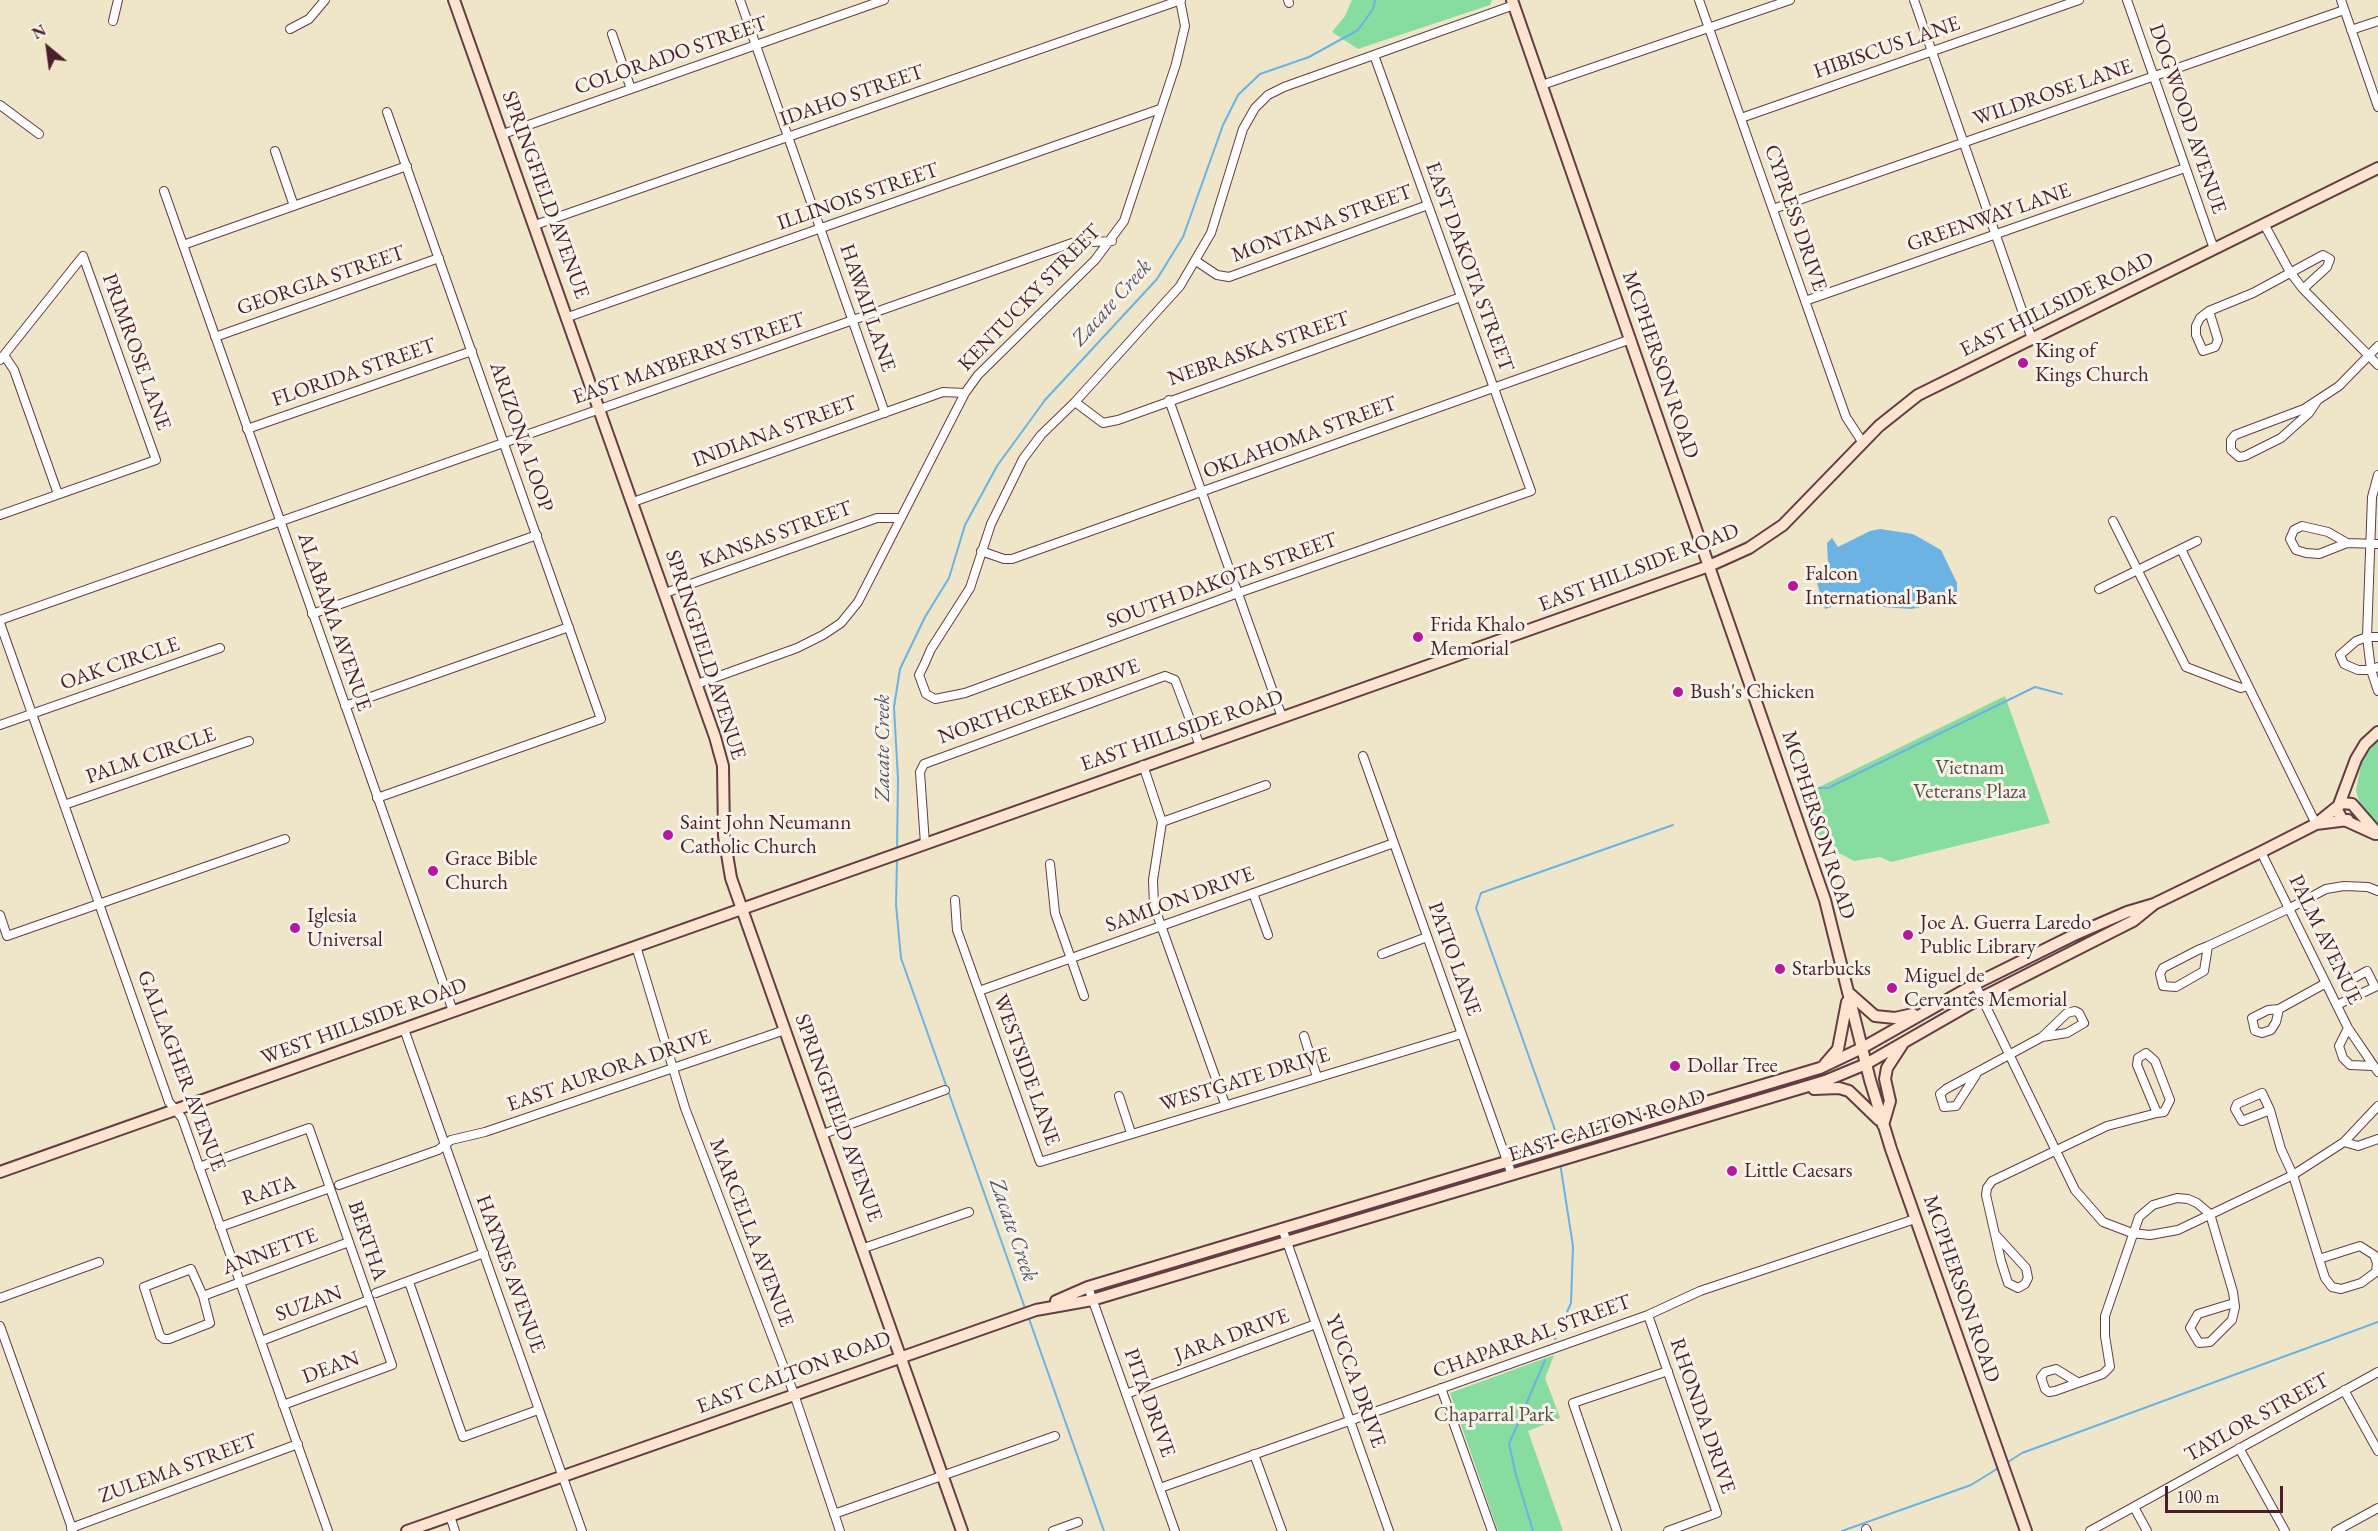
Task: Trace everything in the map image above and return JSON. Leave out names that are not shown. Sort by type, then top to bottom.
[{"type":"main road","name":"SPRINGFIELD AVENUE","points":[[454,0],[536,225],[697,684],[721,759],[726,852],[742,909],[864,1248],[962,1531]]},
{"type":"main road","name":"MCPHERSON ROAD","points":[[1513,3],[1825,900],[1883,1125],[2026,1531]]},
{"type":"main road","name":"EAST HILLSIDE ROAD","points":[[742,909],[1709,566],[1749,548],[1783,525],[1896,411],[1918,395],[2378,168]]},
{"type":"main road","points":[[2352,773],[2354,816],[2345,821],[2337,815],[2338,806],[2352,773],[2365,744],[2378,732]]},
{"type":"main road","points":[[2338,806],[2347,802],[2355,807]]},
{"type":"main road","name":"EAST CALTON ROAD","points":[[407,1531],[1019,1316],[1088,1287],[1820,1068],[1862,1048],[1975,984],[2074,935],[2127,912],[2154,904],[2261,852],[2316,824],[2338,806]]},
{"type":"main road","name":"EAST CALTON ROAD","points":[[2355,807],[2378,834]]},
{"type":"main road","name":"EAST CALTON ROAD","points":[[2316,824],[2345,821],[2378,834]]},
{"type":"main road","name":"EAST CALTON ROAD","points":[[1038,1309],[1092,1300],[1798,1090],[1866,1064],[1981,998],[2133,921],[2154,904]]},
{"type":"main road","name":"WEST HILLSIDE ROAD","points":[[0,1172],[742,909]]},
{"type":"main road","points":[[2074,935],[2078,948]]},
{"type":"main road","points":[[1848,992],[1866,1010],[1880,1018],[1895,1018],[1925,1011]]},
{"type":"main road","points":[[1820,1068],[1838,1049],[1848,992]]},
{"type":"main road","points":[[1883,1125],[1890,1101],[1885,1079],[1887,1068],[1906,1039]]},
{"type":"main road","points":[[1798,1090],[1839,1088],[1849,1091],[1883,1125]]},
{"type":"main road","points":[[1730,1110],[1736,1103],[1735,1093]]},
{"type":"main road","points":[[1697,1105],[1701,1119]]},
{"type":"main road","points":[[1611,1130],[1615,1144]]},
{"type":"main road","points":[[1422,1187],[1426,1201]]},
{"type":"main road","points":[[1187,1257],[1191,1270]]},
{"type":"street","points":[[113,21],[118,0]]},
{"type":"street","points":[[290,29],[309,19],[325,0]]},
{"type":"street","name":"HAWAII LANE","points":[[740,0],[885,412]]},
{"type":"street","name":"COLORADO STREET","points":[[503,134],[869,3],[884,0]]},
{"type":"street","name":"KENTUCKY STREET","points":[[697,684],[797,648],[841,623],[858,602],[965,393],[978,375],[1112,241],[1131,204],[1176,64],[1185,26],[1181,0]]},
{"type":"street","name":"IDAHO STREET","points":[[536,225],[1181,0]]},
{"type":"street","name":"CYPRESS DRIVE","points":[[1700,0],[1846,417],[1852,431],[1863,443]]},
{"type":"street","points":[[1542,85],[1790,0]]},
{"type":"street","points":[[1914,0],[2032,339]]},
{"type":"street","name":"HIBISCUS LANE","points":[[1741,118],[2079,0]]},
{"type":"street","name":"DOGWOOD AVENUE","points":[[2127,0],[2214,249]]},
{"type":"street","points":[[2341,0],[2378,107]]},
{"type":"street","points":[[981,551],[991,524],[1023,459],[1041,435],[1075,402],[1163,307],[1196,261],[1211,233],[1243,129],[1255,108],[1268,96],[1284,87],[1513,3]]},
{"type":"street","name":"WILDROSE LANE","points":[[1773,209],[2344,10]]},
{"type":"street","points":[[2351,30],[2378,21]]},
{"type":"street","points":[[612,34],[631,89]]},
{"type":"street","name":"EAST DAKOTA STREET","points":[[1374,55],[1531,491]]},
{"type":"street","points":[[0,105],[39,134]]},
{"type":"street","name":"ILLINOIS STREET","points":[[568,317],[1160,109]]},
{"type":"street","name":"ARIZONA LOOP","points":[[377,798],[602,720],[387,112]]},
{"type":"street","points":[[275,151],[294,206]]},
{"type":"street","points":[[183,245],[407,166]]},
{"type":"street","name":"GREENWAY LANE","points":[[1804,301],[2185,168]]},
{"type":"street","name":"ALABAMA AVENUE","points":[[164,191],[453,1011]]},
{"type":"street","name":"MONTANA STREET","points":[[1196,261],[1216,275],[1228,277],[1428,205]]},
{"type":"street","points":[[2264,224],[2290,272],[2303,289],[2378,365]]},
{"type":"street","name":"EAST MAYBERRY STREET","points":[[0,622],[280,521],[853,322],[1072,243],[1112,241]]},
{"type":"street","points":[[2209,311],[2218,340],[2214,347],[2204,351],[2196,335],[2196,326],[2209,311],[2253,293],[2323,255],[2330,259],[2327,267],[2303,289]]},
{"type":"street","name":"PRIMROSE LANE","points":[[2,358],[83,256],[156,460],[58,494]]},
{"type":"street","name":"GEORGIA STREET","points":[[215,337],[439,258]]},
{"type":"street","name":"NEBRASKA STREET","points":[[1075,402],[1103,423],[1461,297]]},
{"type":"street","name":"OKLAHOMA STREET","points":[[981,551],[1004,559],[1012,559],[1631,339]]},
{"type":"street","points":[[2317,401],[2310,413],[2281,438],[2246,456],[2239,457],[2231,450],[2231,440],[2235,435],[2304,409],[2339,386],[2378,346]]},
{"type":"street","name":"FLORIDA STREET","points":[[247,429],[472,351]]},
{"type":"street","points":[[0,515],[58,494],[14,370],[2,358]]},
{"type":"street","name":"INDIANA STREET","points":[[633,502],[943,392],[965,393]]},
{"type":"street","points":[[1169,400],[1282,717]]},
{"type":"street","points":[[2378,475],[2372,497],[2374,544],[2367,637],[2378,691]]},
{"type":"street","name":"SOUTH DAKOTA STREET","points":[[981,551],[970,588],[931,649],[919,675],[926,694],[935,699],[965,693],[1238,593],[1531,491]]},
{"type":"street","name":"KANSAS STREET","points":[[665,593],[877,518],[901,518]]},
{"type":"street","points":[[2113,521],[2186,668],[2241,688],[2248,686]]},
{"type":"street","points":[[2347,543],[2328,532],[2302,526],[2294,530],[2290,539],[2296,550],[2319,554],[2347,543],[2374,544]]},
{"type":"street","points":[[312,614],[537,535]]},
{"type":"street","points":[[2099,589],[2197,541]]},
{"type":"street","points":[[2181,549],[2316,824]]},
{"type":"street","name":"GALLAGHER AVENUE","points":[[0,622],[169,1102],[182,1118],[328,1531]]},
{"type":"street","points":[[345,706],[569,627]]},
{"type":"street","points":[[2374,668],[2358,670],[2344,664],[2340,655],[2350,645],[2367,637],[2378,637]]},
{"type":"street","name":"OAK CIRCLE","points":[[0,725],[220,648]]},
{"type":"street","name":"NORTHCREEK DRIVE","points":[[926,844],[920,772],[924,764],[1165,676],[1175,680],[1200,746]]},
{"type":"street","name":"PALM CIRCLE","points":[[64,805],[249,741]]},
{"type":"street","name":"PATIO LANE","points":[[1363,756],[1512,1175]]},
{"type":"street","points":[[1143,765],[1162,822],[1152,892],[1225,1104]]},
{"type":"street","points":[[1162,822],[1266,785]]},
{"type":"street","points":[[0,915],[7,936],[285,839]]},
{"type":"street","name":"SAMLON DRIVE","points":[[979,991],[1394,843]]},
{"type":"street","name":"PALM AVENUE","points":[[2261,852],[2349,1028],[2375,1069]]},
{"type":"street","points":[[1050,864],[1055,913],[1084,996]]},
{"type":"street","points":[[2208,946],[2204,971],[2176,987],[2163,986],[2160,974],[2163,968],[2208,946],[2290,909],[2326,890],[2368,887],[2378,891]]},
{"type":"street","points":[[1253,893],[1268,935]]},
{"type":"street","name":"WESTSIDE LANE","points":[[955,900],[957,930],[1040,1162]]},
{"type":"street","points":[[1382,954],[1427,937]]},
{"type":"street","name":"MARCELLA AVENUE","points":[[636,946],[705,1163],[794,1394],[840,1531]]},
{"type":"street","points":[[2279,1009],[2326,983]]},
{"type":"street","points":[[1975,984],[2075,1190],[2103,1222],[2132,1233],[2150,1234],[2178,1230],[2293,1175],[2344,1142],[2378,1106]]},
{"type":"street","points":[[2337,1005],[2355,997]]},
{"type":"street","points":[[1976,1075],[1956,1106],[1944,1107],[1940,1094],[2042,1037],[2067,1013],[2074,1011],[2079,1013],[2084,1023],[2067,1034],[2042,1037]]},
{"type":"street","points":[[2349,1028],[2339,1046],[2343,1058],[2350,1065],[2375,1069]]},
{"type":"street","name":"HAYNES AVENUE","points":[[404,1029],[582,1531]]},
{"type":"street","name":"EAST AURORA DRIVE","points":[[339,1185],[445,1146],[451,1140],[485,1132],[785,1030]]},
{"type":"street","name":"WESTGATE DRIVE","points":[[1040,1162],[1461,1034]]},
{"type":"street","points":[[1304,1036],[1317,1077]]},
{"type":"street","points":[[1995,1234],[2026,1268],[2028,1278],[2018,1288],[2008,1283],[1995,1234],[1986,1195],[1992,1181],[2107,1126],[2157,1113],[2169,1107],[2170,1100],[2155,1061],[2146,1053],[2138,1058],[2137,1065],[2157,1113]]},
{"type":"street","points":[[822,1134],[945,1090]]},
{"type":"street","points":[[2270,1110],[2242,1121],[2235,1109],[2237,1104],[2262,1093],[2270,1110],[2293,1175],[2319,1259],[2325,1278],[2332,1287],[2341,1289],[2361,1283],[2376,1272],[2377,1263],[2374,1255],[2361,1246],[2319,1259]]},
{"type":"street","points":[[1119,1096],[1131,1133]]},
{"type":"street","name":"BERTHA","points":[[199,1167],[309,1128],[392,1365]]},
{"type":"street","points":[[2344,1142],[2358,1146],[2378,1139]]},
{"type":"street","name":"RATA","points":[[220,1227],[330,1188]]},
{"type":"street","points":[[2077,1382],[2103,1374],[2110,1367],[2105,1336],[2105,1316],[2132,1233],[2139,1217],[2153,1205],[2188,1199],[2210,1214],[2234,1303],[2232,1320],[2210,1342],[2199,1343],[2190,1328],[2192,1321],[2199,1314],[2234,1303]]},
{"type":"street","points":[[864,1248],[969,1212]]},
{"type":"street","name":"CHAPARRAL STREET","points":[[1160,1488],[1648,1315],[1700,1291],[1915,1219]]},
{"type":"street","name":"YUCCA DRIVE","points":[[1282,1228],[1389,1531]]},
{"type":"street","name":"ANNETTE","points":[[203,1296],[349,1242]]},
{"type":"street","points":[[376,1293],[484,1253]]},
{"type":"street","points":[[0,1298],[99,1262]]},
{"type":"street","name":"ANNETTE","points":[[190,1269],[203,1296],[210,1323],[164,1339],[144,1287],[190,1269]]},
{"type":"street","points":[[409,1282],[463,1437],[538,1410]]},
{"type":"street","name":"PITA DRIVE","points":[[1088,1287],[1175,1531]]},
{"type":"street","name":"SUZAN","points":[[261,1341],[369,1300]]},
{"type":"street","name":"RHONDA DRIVE","points":[[1648,1315],[1717,1513],[1668,1531]]},
{"type":"street","name":"JARA DRIVE","points":[[1126,1394],[1316,1324]]},
{"type":"street","points":[[0,1326],[72,1529]]},
{"type":"street","name":"DEAN","points":[[284,1405],[392,1365]]},
{"type":"street","points":[[1617,1531],[1573,1403],[1668,1371]]},
{"type":"street","name":"TAYLOR STREET","points":[[2090,1531],[2378,1372]]},
{"type":"street","points":[[1441,1388],[1492,1531]]},
{"type":"street","points":[[2344,1390],[2378,1451]]},
{"type":"street","points":[[834,1514],[1055,1436]]},
{"type":"street","name":"ZULEMA STREET","points":[[72,1529],[297,1444]]},
{"type":"street","points":[[2239,1449],[2284,1531]]},
{"type":"street","points":[[1254,1454],[1282,1531]]},
{"type":"street","points":[[2134,1507],[2147,1531]]},
{"type":"street","points":[[2336,1531],[2378,1508]]},
{"type":"street","points":[[450,1516],[455,1531]]},
{"type":"street","points":[[1053,1531],[1078,1522]]},
{"type":"green space","points":[[1352,0],[1492,0],[1490,5],[1358,49],[1332,32],[1345,16]]},
{"type":"green space","name":"Vietnam Veterans Plaza","points":[[2005,696],[2050,823],[1891,862],[1880,857],[1854,861],[1820,843],[1804,798],[1807,793]]},
{"type":"green space","points":[[2378,739],[2378,828],[2361,808],[2356,790],[2362,760]]},
{"type":"green space","name":"Chaparral Park","points":[[1554,1355],[1545,1378],[1560,1418],[1528,1431],[1563,1531],[1498,1531],[1450,1393]]},
{"type":"water","points":[[1880,529],[1913,534],[1941,550],[1957,583],[1957,597],[1954,601],[1911,609],[1840,604],[1825,609],[1817,583],[1828,563],[1827,543],[1832,538],[1838,547],[1870,531]]},
{"type":"waterway","name":"Zacate Creek","points":[[897,850],[898,779],[894,707],[900,669],[925,617],[949,578],[965,525],[997,466],[1045,400],[1157,279],[1183,237],[1223,125],[1238,95],[1260,74],[1309,57],[1358,30],[1373,9],[1375,0]]},
{"type":"waterway","points":[[1819,788],[1828,788],[2035,687],[2062,694]]},
{"type":"waterway","points":[[1799,778],[1809,780]]},
{"type":"waterway","points":[[1557,1142],[1554,1127],[1476,908],[1481,893],[1673,825]]},
{"type":"waterway","name":"Zacate Creek","points":[[897,858],[896,905],[901,958],[1026,1311]]},
{"type":"waterway","points":[[1555,1339],[1571,1303],[1573,1246],[1560,1163]]},
{"type":"waterway","name":"Zacate Creek","points":[[1028,1316],[1104,1531]]},
{"type":"waterway","points":[[2005,1464],[2022,1453],[2378,1322]]},
{"type":"waterway","points":[[1533,1531],[1509,1444],[1545,1360]]},
{"type":"waterway","points":[[1842,1531],[1971,1485],[2000,1467]]},
{"type":"place","name":"King of Kings Church","points":[[2023,363]]},
{"type":"place","name":"Falcon International Bank","points":[[1793,586]]},
{"type":"place","name":"Frida Khalo Memorial","points":[[1418,637]]},
{"type":"place","name":"Bush's Chicken","points":[[1678,692]]},
{"type":"place","name":"Saint John Neumann Catholic Church","points":[[668,835]]},
{"type":"place","name":"Grace Bible Church","points":[[433,871]]},
{"type":"place","name":"Iglesia Universal","points":[[295,928]]},
{"type":"place","name":"Joe A. Guerra Laredo Public Library","points":[[1908,935]]},
{"type":"place","name":"Starbucks","points":[[1780,969]]},
{"type":"place","name":"Miguel de Cervantes Memorial","points":[[1892,988]]},
{"type":"place","name":"Dollar Tree","points":[[1675,1066]]},
{"type":"place","name":"Little Caesars","points":[[1732,1171]]}]
